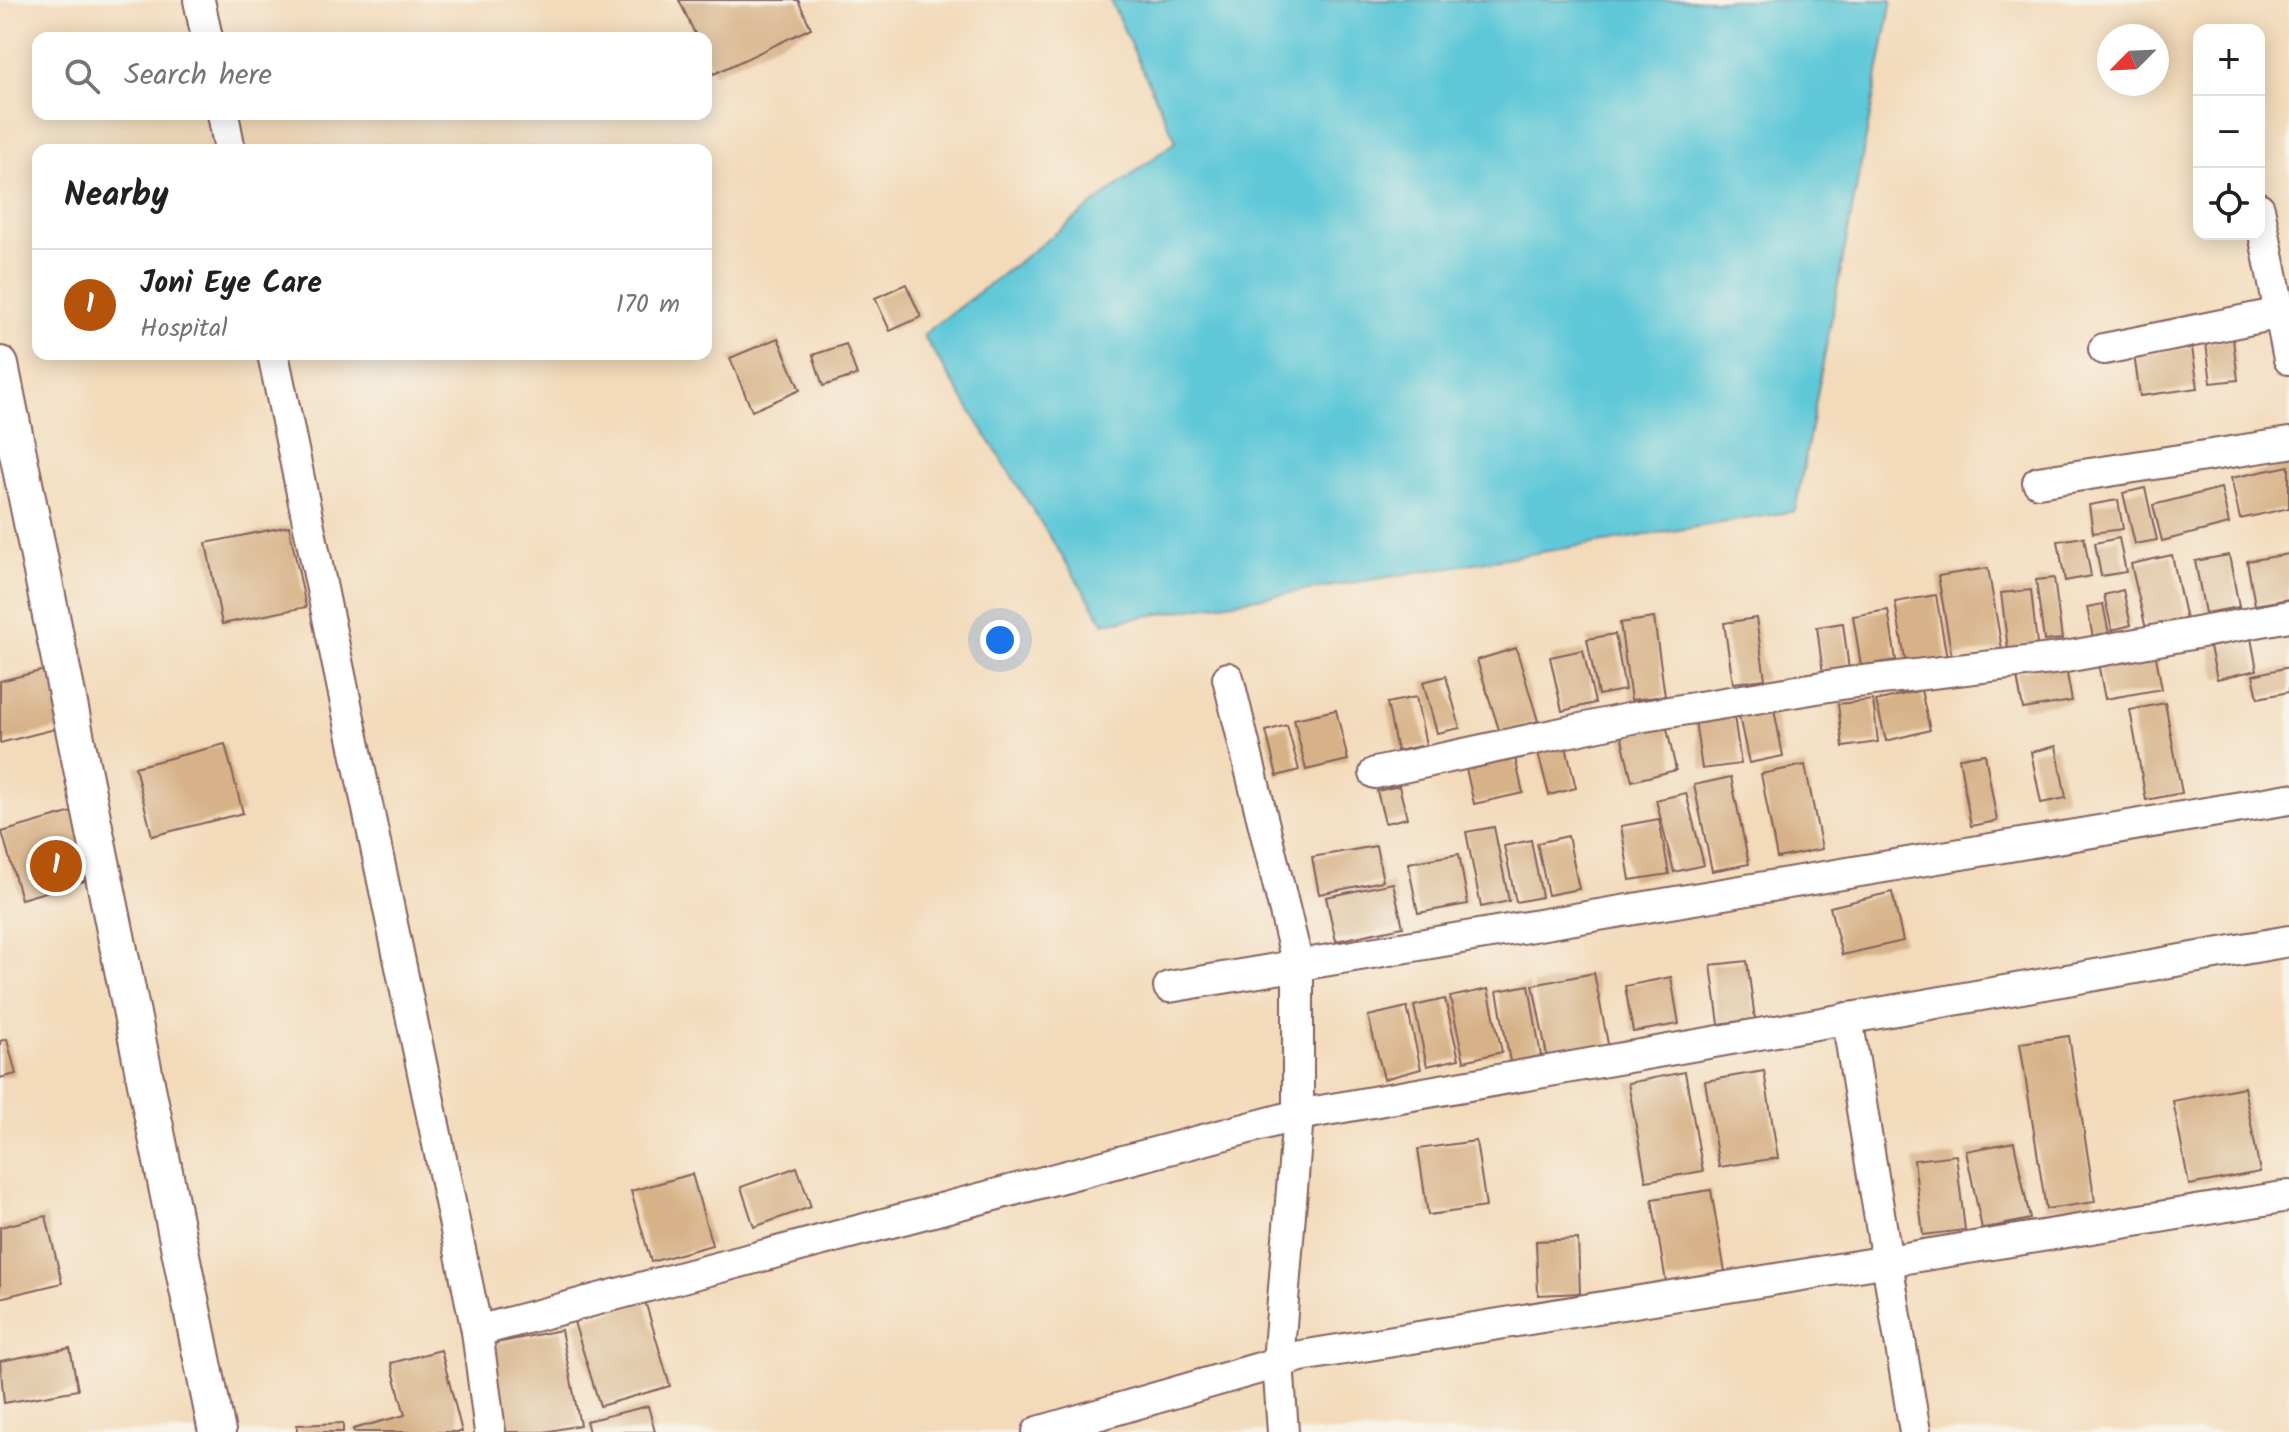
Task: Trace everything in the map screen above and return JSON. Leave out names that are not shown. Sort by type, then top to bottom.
[{"type":"street","points":[[199,0],[206,32]]},
{"type":"street","points":[[224,120],[229,144]]},
{"type":"street","points":[[2265,237],[2289,359]]},
{"type":"street","points":[[2104,349],[2281,313]]},
{"type":"street","points":[[274,360],[477,1331],[490,1432]]},
{"type":"street","points":[[0,365],[217,1432]]},
{"type":"street","points":[[2038,482],[2289,443]]},
{"type":"street","points":[[1375,773],[1632,718],[1847,683],[2060,658],[2289,616]]},
{"type":"street","points":[[1228,678],[1298,965],[1298,1115],[1278,1362],[1283,1432]]},
{"type":"street","points":[[1169,987],[2289,799]]},
{"type":"street","points":[[477,1331],[1298,1115],[2289,941]]},
{"type":"street","points":[[1847,1018],[1915,1432]]},
{"type":"street","points":[[1038,1432],[1317,1353],[2289,1196]]},
{"type":"water","points":[[1110,0],[1892,0],[1795,511],[1104,623],[923,335],[1176,141]]},
{"type":"building","points":[[679,0],[798,0],[811,28],[714,74],[712,32],[694,32]]},
{"type":"building","points":[[906,284],[921,317],[890,331],[875,298]]},
{"type":"building","points":[[778,338],[800,390],[752,411],[730,358]]},
{"type":"building","points":[[2233,339],[2238,380],[2211,383],[2206,343]]},
{"type":"building","points":[[846,344],[857,375],[823,386],[813,355]]},
{"type":"building","points":[[2192,348],[2198,388],[2140,396],[2134,355]]},
{"type":"building","points":[[2289,466],[2289,508],[2240,519],[2231,478]]},
{"type":"building","points":[[2145,488],[2157,540],[2135,544],[2123,493]]},
{"type":"building","points":[[2221,488],[2229,524],[2162,541],[2153,505]]},
{"type":"building","points":[[2118,500],[2123,529],[2093,533],[2089,505]]},
{"type":"building","points":[[289,526],[306,607],[222,624],[206,543]]},
{"type":"building","points":[[2084,537],[2091,576],[2065,581],[2058,541]]},
{"type":"building","points":[[2119,538],[2126,572],[2101,576],[2095,543]]},
{"type":"building","points":[[2289,554],[2289,599],[2255,605],[2247,561]]},
{"type":"building","points":[[2172,555],[2186,620],[2146,629],[2131,564]]},
{"type":"building","points":[[2229,555],[2239,607],[2205,613],[2195,561]]},
{"type":"building","points":[[1988,568],[2002,649],[1952,657],[1938,576]]},
{"type":"building","points":[[2054,578],[2062,639],[2044,641],[2036,580]]},
{"type":"building","points":[[2031,590],[2037,645],[2008,649],[2001,593]]},
{"type":"building","points":[[2123,590],[2131,625],[2112,630],[2104,595]]},
{"type":"building","points":[[1936,595],[1947,659],[1906,665],[1895,602]]},
{"type":"building","points":[[2103,604],[2109,634],[2093,638],[2087,607]]},
{"type":"building","points":[[1888,610],[1896,660],[1861,666],[1853,616]]},
{"type":"building","points":[[1654,618],[1665,696],[1631,700],[1620,623]]},
{"type":"building","points":[[1756,618],[1765,679],[1733,683],[1724,623]]},
{"type":"building","points":[[1843,623],[1849,670],[1823,674],[1817,627]]},
{"type":"building","points":[[1615,634],[1625,690],[1598,695],[1587,639]]},
{"type":"building","points":[[2251,638],[2257,670],[2217,679],[2210,647]]},
{"type":"building","points":[[1516,648],[1538,721],[1500,733],[1477,660]]},
{"type":"building","points":[[1583,650],[1595,703],[1562,711],[1550,657]]},
{"type":"building","points":[[2155,651],[2162,689],[2105,699],[2098,663]]},
{"type":"building","points":[[2065,663],[2072,701],[2023,709],[2016,672]]},
{"type":"building","points":[[2289,667],[2289,692],[2258,698],[2253,675]]},
{"type":"building","points":[[53,668],[67,726],[0,743],[0,681]]},
{"type":"building","points":[[1446,676],[1460,728],[1437,733],[1423,682]]},
{"type":"building","points":[[1921,690],[1930,730],[1886,741],[1876,701]]},
{"type":"building","points":[[1416,697],[1426,745],[1397,751],[1387,703]]},
{"type":"building","points":[[1873,700],[1878,742],[1843,747],[1838,704]]},
{"type":"building","points":[[2165,703],[2182,793],[2146,800],[2130,710]]},
{"type":"building","points":[[1733,709],[1741,764],[1702,769],[1694,714]]},
{"type":"building","points":[[1774,709],[1783,756],[1749,763],[1739,716]]},
{"type":"building","points":[[1336,710],[1348,760],[1306,770],[1294,719]]},
{"type":"building","points":[[1666,724],[1676,770],[1632,781],[1621,735]]},
{"type":"building","points":[[1287,725],[1299,770],[1277,776],[1266,731]]},
{"type":"building","points":[[1565,742],[1576,788],[1549,795],[1537,749]]},
{"type":"building","points":[[225,744],[243,813],[152,836],[135,767]]},
{"type":"building","points":[[2056,746],[2066,798],[2041,803],[2031,752]]},
{"type":"building","points":[[1514,753],[1523,793],[1474,804],[1465,764]]},
{"type":"building","points":[[1985,754],[1997,821],[1971,826],[1959,758]]},
{"type":"building","points":[[1805,765],[1822,849],[1777,858],[1761,774]]},
{"type":"building","points":[[1731,777],[1749,864],[1712,871],[1694,785]]},
{"type":"building","points":[[1399,786],[1407,818],[1385,823],[1377,791]]},
{"type":"building","points":[[1686,793],[1704,865],[1674,872],[1656,800]]},
{"type":"building","points":[[97,805],[116,872],[21,899],[2,832]]},
{"type":"building","points":[[1659,819],[1669,874],[1630,880],[1621,826]]},
{"type":"building","points":[[1494,827],[1509,901],[1481,907],[1466,832]]},
{"type":"building","points":[[1568,836],[1579,889],[1548,895],[1537,843]]},
{"type":"building","points":[[1531,840],[1542,897],[1516,902],[1504,846]]},
{"type":"building","points":[[1376,846],[1383,881],[1319,894],[1312,857]]},
{"type":"building","points":[[1459,854],[1468,904],[1418,913],[1408,863]]},
{"type":"building","points":[[1393,883],[1403,927],[1336,941],[1326,897]]},
{"type":"building","points":[[1892,892],[1903,941],[1842,955],[1830,907]]},
{"type":"building","points":[[1747,961],[1755,1019],[1719,1024],[1711,965]]},
{"type":"building","points":[[1594,973],[1609,1049],[1548,1061],[1533,985]]},
{"type":"building","points":[[1671,977],[1679,1024],[1633,1032],[1625,986]]},
{"type":"building","points":[[1529,985],[1541,1056],[1510,1062],[1497,991]]},
{"type":"building","points":[[1488,989],[1502,1052],[1464,1061],[1450,997]]},
{"type":"building","points":[[1445,999],[1459,1059],[1427,1066],[1414,1006]]},
{"type":"building","points":[[1407,1007],[1421,1069],[1384,1079],[1368,1016]]},
{"type":"building","points":[[2069,1036],[2095,1202],[2046,1209],[2020,1043]]},
{"type":"building","points":[[7,1039],[16,1074],[0,1078],[0,1041]]},
{"type":"building","points":[[1764,1071],[1778,1158],[1719,1167],[1705,1081]]},
{"type":"building","points":[[1685,1072],[1703,1171],[1646,1181],[1628,1083]]},
{"type":"building","points":[[2244,1087],[2260,1172],[2189,1185],[2173,1101]]},
{"type":"building","points":[[1476,1141],[1486,1207],[1428,1215],[1418,1149]]},
{"type":"building","points":[[2014,1142],[2030,1219],[1982,1229],[1966,1151]]},
{"type":"building","points":[[1956,1155],[1965,1230],[1923,1235],[1914,1160]]},
{"type":"building","points":[[797,1167],[811,1207],[754,1227],[741,1187]]},
{"type":"building","points":[[692,1174],[712,1245],[651,1262],[631,1191]]},
{"type":"building","points":[[1711,1190],[1725,1272],[1666,1282],[1652,1199]]},
{"type":"building","points":[[46,1216],[62,1283],[0,1298],[0,1227]]},
{"type":"building","points":[[1578,1239],[1580,1293],[1538,1295],[1536,1241]]},
{"type":"building","points":[[645,1301],[670,1386],[600,1406],[574,1322]]},
{"type":"building","points":[[561,1330],[580,1425],[545,1432],[503,1432],[486,1345]]},
{"type":"building","points":[[70,1348],[78,1390],[4,1403],[0,1361]]},
{"type":"building","points":[[441,1350],[462,1432],[354,1432],[353,1429],[405,1415],[391,1363]]},
{"type":"building","points":[[648,1406],[655,1432],[589,1432],[586,1421]]},
{"type":"building","points":[[343,1423],[343,1432],[297,1432],[297,1425]]},
{"type":"place","name":"Joni Eye Care","points":[[56,866]]}]
